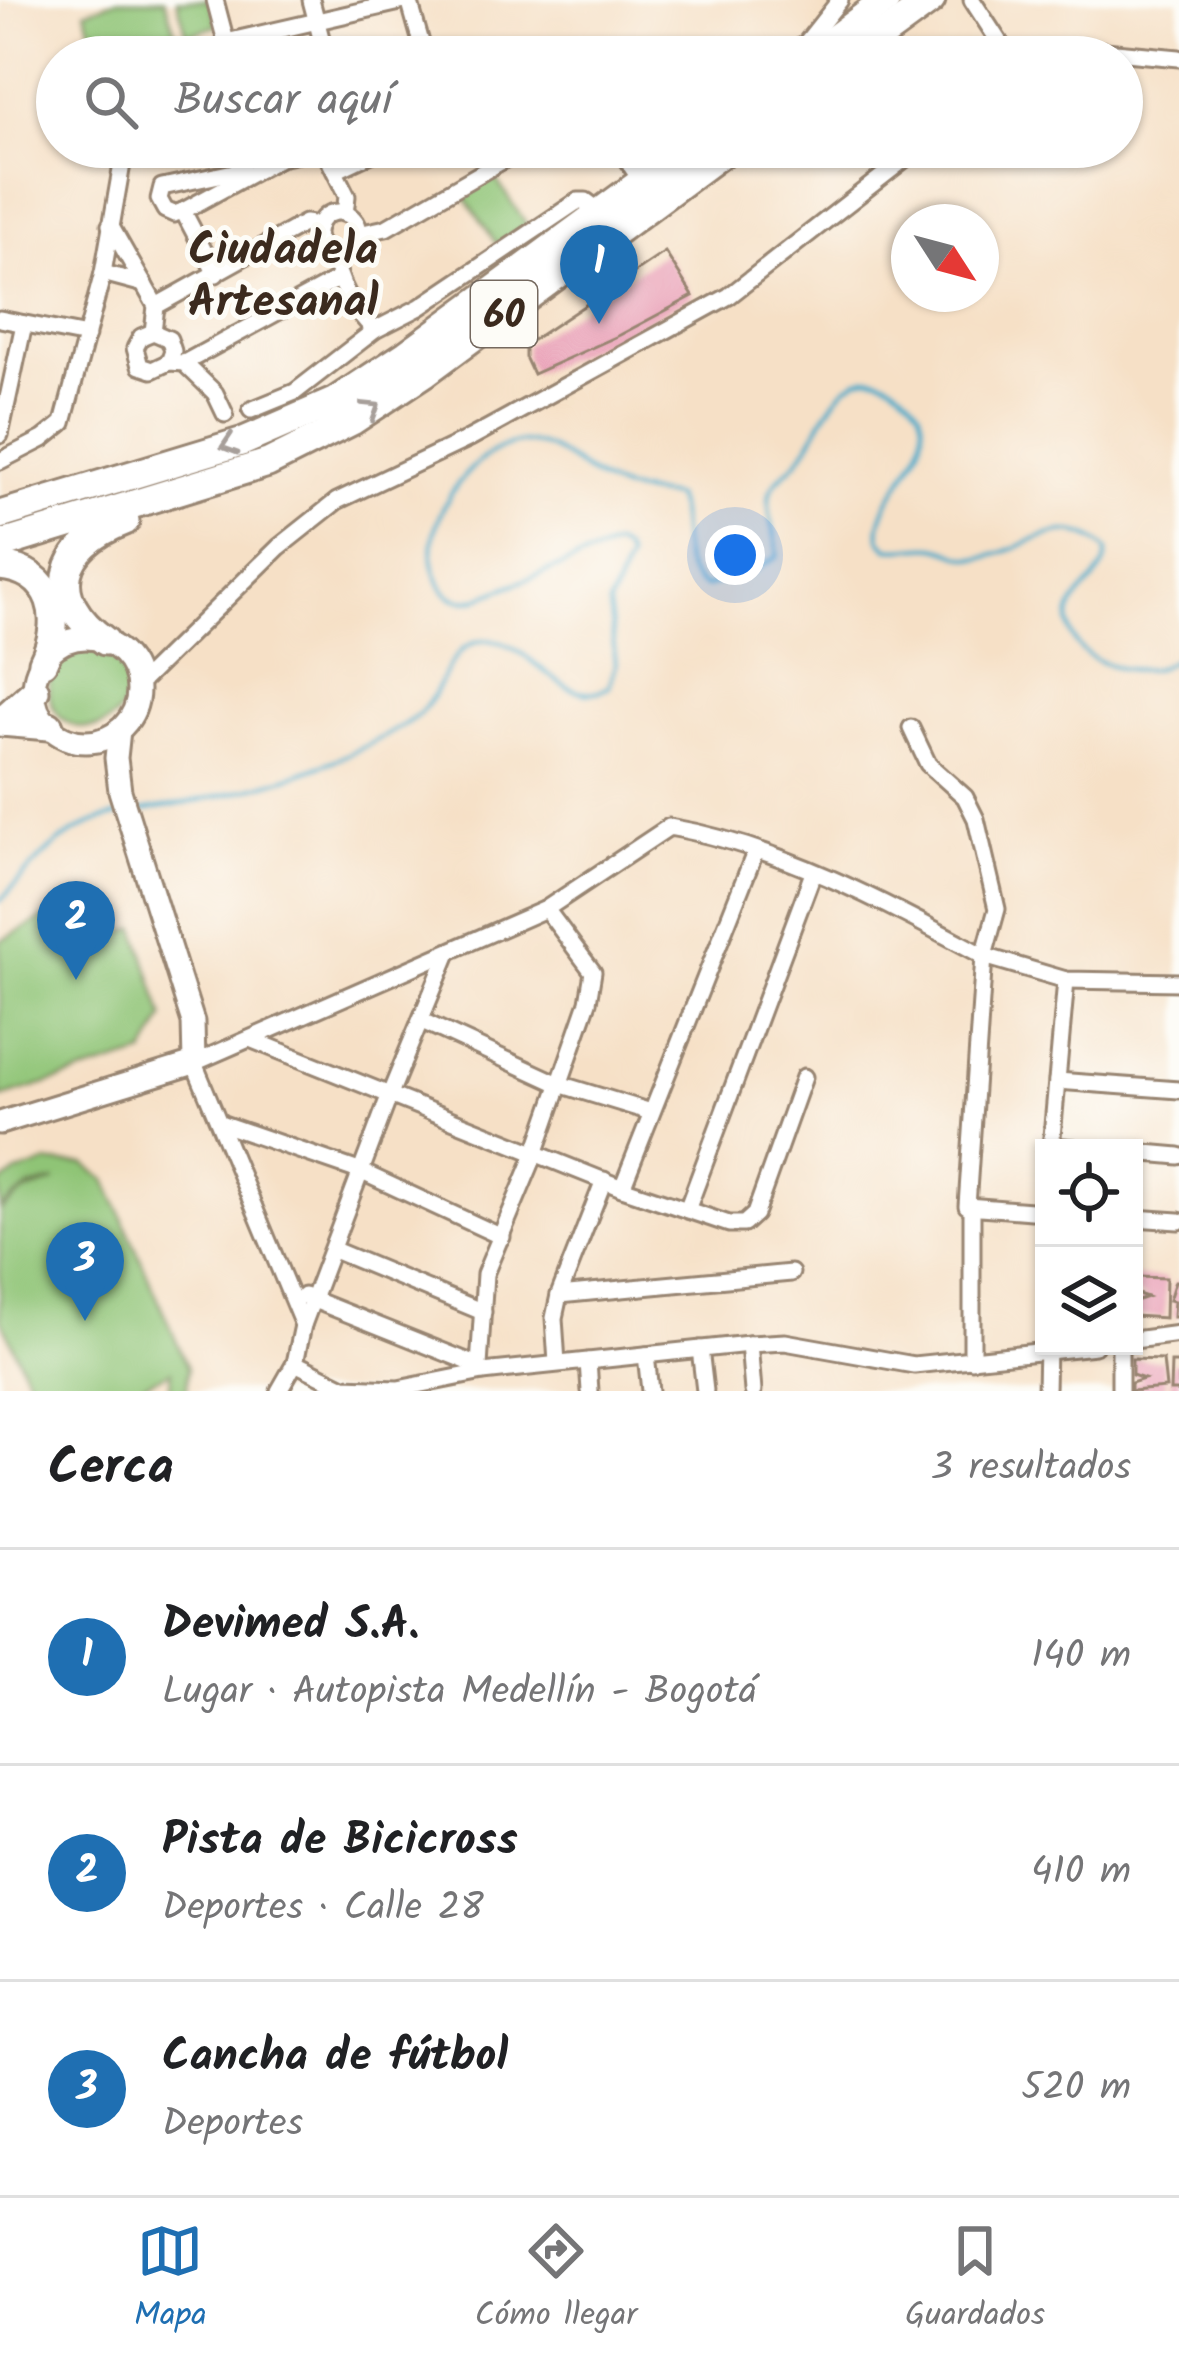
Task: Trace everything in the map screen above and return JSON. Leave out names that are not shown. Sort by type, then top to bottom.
[{"type":"highway","points":[[838,36],[886,0]]},
{"type":"highway","points":[[882,36],[931,0]]},
{"type":"highway","name":"60","points":[[0,514],[244,441],[334,402],[372,380],[660,168]]},
{"type":"highway","name":"60","points":[[0,545],[214,480],[310,444],[386,400],[701,168]]},
{"type":"highway","points":[[105,641],[82,621],[70,595],[68,572],[76,550],[94,534],[214,480]]},
{"type":"highway","points":[[0,566],[35,578],[52,599],[54,630],[43,662]]},
{"type":"highway","points":[[0,722],[34,691]]},
{"type":"highway","points":[[0,722],[49,727]]},
{"type":"main road","points":[[0,1123],[194,1063],[193,1022],[122,797],[116,758],[119,730],[137,702],[138,685],[128,658],[105,641],[92,638],[65,643],[43,662],[34,691],[49,727],[86,742],[119,730]]},
{"type":"main road","points":[[86,742],[122,797]]},
{"type":"street","points":[[214,0],[224,36]]},
{"type":"street","points":[[311,0],[320,36]]},
{"type":"street","points":[[270,36],[409,0],[414,36]]},
{"type":"street","points":[[812,36],[840,0]]},
{"type":"street","points":[[972,0],[995,36]]},
{"type":"street","points":[[1143,55],[1179,58]]},
{"type":"street","points":[[0,461],[63,423],[103,273],[121,168]]},
{"type":"street","points":[[259,168],[170,214],[158,200],[162,187],[177,182],[259,168]]},
{"type":"street","points":[[334,168],[347,196],[345,214]]},
{"type":"street","points":[[335,171],[341,168]]},
{"type":"street","points":[[358,234],[386,228],[490,168]]},
{"type":"street","points":[[632,168],[642,182]]},
{"type":"street","points":[[138,685],[279,547],[337,501],[470,438],[729,296],[893,168]]},
{"type":"street","points":[[177,182],[216,274]]},
{"type":"street","points":[[251,410],[295,392],[375,330],[420,307],[578,201],[602,212]]},
{"type":"street","points":[[334,253],[350,249],[358,234],[355,222],[345,214],[327,215],[319,225],[318,241],[334,253],[338,280],[375,330]]},
{"type":"street","points":[[156,306],[305,223],[319,225]]},
{"type":"street","points":[[110,225],[156,306],[153,332]]},
{"type":"street","points":[[103,273],[145,284]]},
{"type":"street","points":[[153,332],[137,342],[136,360],[152,370],[177,363],[338,280]]},
{"type":"street","points":[[0,319],[87,335]]},
{"type":"street","points":[[0,434],[24,324]]},
{"type":"street","points":[[153,332],[169,339],[177,363],[215,393],[225,414]]},
{"type":"street","points":[[911,728],[928,764],[964,797],[976,819],[997,909],[978,1003],[968,1206],[1035,1211]]},
{"type":"street","points":[[303,1325],[194,1063],[546,909],[669,826],[756,850],[875,897],[984,956],[1066,980],[1179,982]]},
{"type":"street","points":[[622,1188],[756,850]]},
{"type":"street","points":[[687,1210],[813,873]]},
{"type":"street","points":[[481,1369],[485,1274],[535,1154],[589,1002],[592,972],[546,909]]},
{"type":"street","points":[[279,1391],[295,1363],[303,1325],[448,953]]},
{"type":"street","points":[[1052,1139],[1066,980]]},
{"type":"street","points":[[422,1021],[560,1084],[651,1112]]},
{"type":"street","points":[[250,1039],[622,1188],[729,1224],[744,1224],[755,1214],[804,1076]]},
{"type":"street","points":[[1057,1081],[1179,1090]]},
{"type":"street","points":[[223,1124],[362,1172],[502,1237]]},
{"type":"street","points":[[1143,1154],[1179,1156]]},
{"type":"street","points":[[557,1363],[554,1318],[559,1294],[604,1180]]},
{"type":"street","points":[[972,1206],[972,1360]]},
{"type":"street","points":[[1143,1219],[1179,1221]]},
{"type":"street","points":[[334,1250],[483,1312]]},
{"type":"street","points":[[559,1294],[791,1273]]},
{"type":"street","points":[[284,1281],[292,1290],[481,1369]]},
{"type":"street","points":[[1143,1339],[1179,1334]]},
{"type":"street","points":[[295,1363],[344,1387],[364,1389],[414,1388],[481,1369],[749,1344],[785,1342],[914,1365],[1035,1352]]},
{"type":"street","points":[[749,1344],[753,1391]]},
{"type":"street","points":[[700,1349],[704,1391]]},
{"type":"street","points":[[646,1355],[650,1391]]},
{"type":"street","points":[[1046,1391],[1047,1355]]},
{"type":"street","points":[[1120,1355],[1120,1391]]},
{"type":"street","points":[[588,1361],[590,1391]]},
{"type":"green space","points":[[118,0],[165,0],[176,36],[93,36],[85,11]]},
{"type":"green space","points":[[177,0],[209,0],[217,26],[187,35]]},
{"type":"green space","points":[[493,175],[527,225],[497,245],[464,195]]},
{"type":"green space","points":[[88,650],[116,661],[127,689],[116,717],[88,728],[60,717],[49,689],[60,661]]},
{"type":"green space","points":[[71,909],[88,923],[95,940],[136,928],[164,1018],[145,1054],[0,1098],[0,941],[57,911]]},
{"type":"green space","points":[[47,1163],[85,1164],[106,1180],[188,1368],[187,1391],[169,1391],[172,1371],[127,1391],[33,1391],[0,1317],[0,1211],[23,1193],[56,1181],[30,1187],[0,1208],[0,1184]]},
{"type":"building","points":[[665,252],[693,296],[533,374],[525,345]]},
{"type":"building","points":[[1143,1277],[1166,1278],[1165,1318],[1143,1317],[1143,1298],[1147,1297],[1143,1296]]},
{"type":"building","points":[[1179,1281],[1179,1317],[1173,1317],[1174,1301],[1169,1300]]},
{"type":"building","points":[[1132,1359],[1163,1360],[1166,1388],[1131,1391],[1131,1383],[1144,1379],[1132,1375]]},
{"type":"building","points":[[1171,1363],[1179,1363],[1179,1391],[1170,1391]]},
{"type":"waterway","points":[[136,812],[245,790],[349,754],[414,718],[431,700],[457,655],[477,642],[495,641],[511,647],[574,690],[591,693],[609,687],[616,665],[609,605],[628,559],[624,550],[615,545],[474,600],[456,599],[438,579],[433,544],[443,508],[465,476],[493,452],[529,443],[559,453],[619,488],[675,497],[684,558],[695,580],[705,587],[749,573],[777,557],[769,509],[772,488],[800,458],[837,398],[862,378],[877,377],[902,390],[920,411],[923,428],[913,461],[880,523],[880,539],[888,548],[935,547],[981,558],[1060,532],[1091,538],[1107,550],[1106,561],[1070,613],[1072,637],[1079,647],[1100,662],[1127,669],[1156,668],[1179,657]]},
{"type":"waterway","points":[[0,901],[66,837],[119,815]]},
{"type":"place","name":"Devimed S.A.","points":[[599,324]]},
{"type":"place","name":"Pista de Bicicross","points":[[76,980]]},
{"type":"place","name":"Cancha de fútbol","points":[[85,1321]]},
{"type":"district","name":"Ciudadela Artesanal","points":[[283,274]]}]
